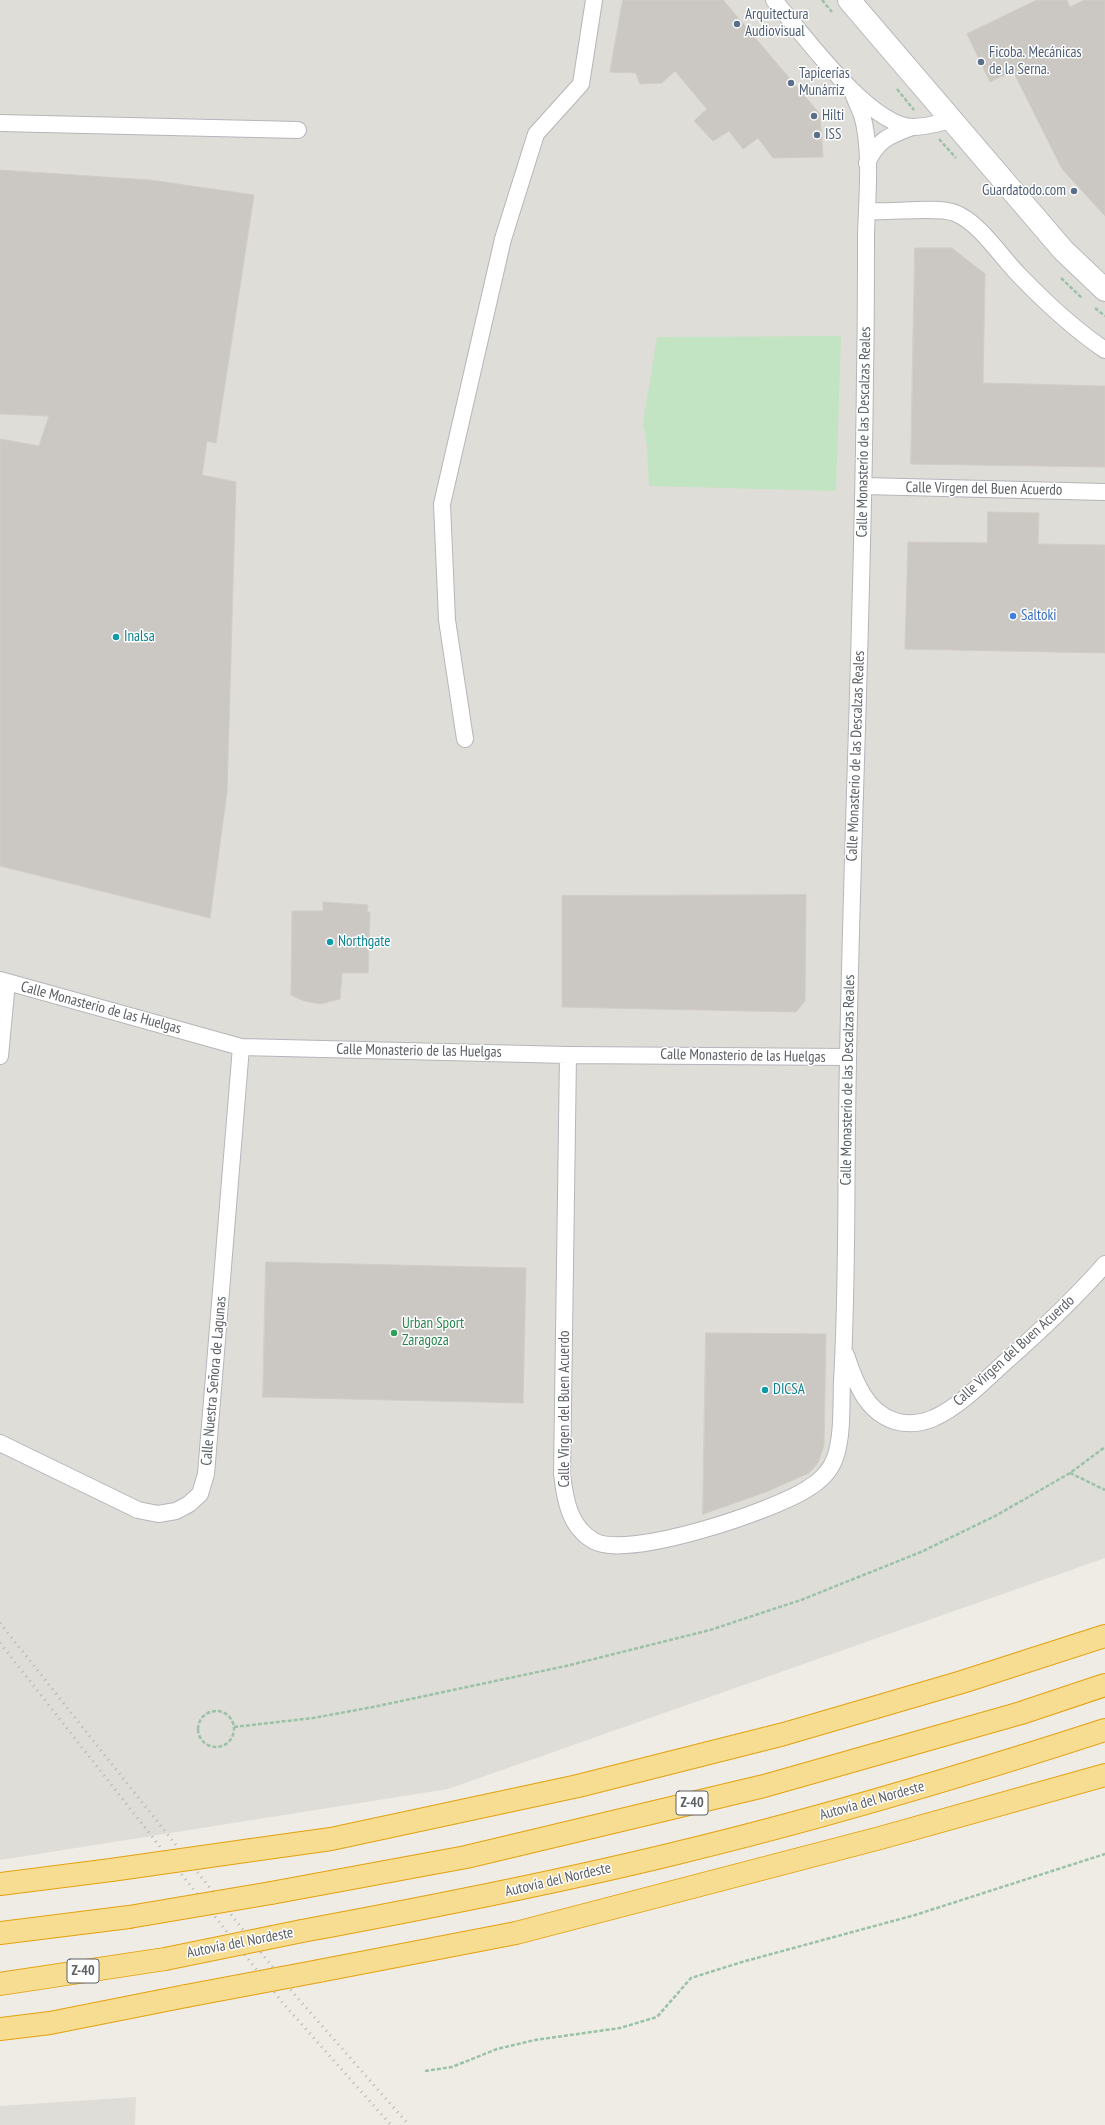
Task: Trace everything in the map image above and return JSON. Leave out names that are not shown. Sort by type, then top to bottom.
[{"type":"highway","points":[[0,1884],[331,1839],[547,1792],[784,1734],[962,1682],[1105,1636]]},
{"type":"highway","name":"Z-40","points":[[0,1933],[129,1917],[466,1857],[764,1786],[1020,1713],[1105,1685]]},
{"type":"highway","name":"Autovía del Nordeste","points":[[0,1984],[165,1958],[472,1899],[673,1854],[896,1795],[1105,1730]]},
{"type":"highway","points":[[0,2029],[50,2023],[516,1933],[880,1838],[1105,1775]]},
{"type":"main road","points":[[849,0],[1063,250],[1105,290]]},
{"type":"street","points":[[466,739],[446,620],[442,504],[503,239],[536,134],[581,84],[594,0]]},
{"type":"street","points":[[779,4],[852,91],[881,114],[901,124],[912,127]]},
{"type":"street","name":"Calle Monasterio de las Descalzas Reales","points":[[844,1349],[848,1057],[864,486],[867,211],[865,127],[852,91]]},
{"type":"street","name":"Calle Monasterio de las Descalzas Reales","points":[[867,163],[876,146],[882,140],[912,127],[952,120]]},
{"type":"street","points":[[0,123],[298,130]]},
{"type":"street","points":[[867,211],[944,211],[963,217],[1042,297],[1084,335],[1105,350]]},
{"type":"street","name":"Calle Virgen del Buen Acuerdo","points":[[864,486],[1105,492]]},
{"type":"street","points":[[0,1056],[3,981]]},
{"type":"street","name":"Calle Monasterio de las Huelgas","points":[[3,981],[242,1047],[568,1055],[848,1057]]},
{"type":"street","name":"Calle Nuestra Señora de Lagunas","points":[[0,1443],[138,1510],[158,1514],[176,1511],[189,1504],[200,1494],[206,1474],[242,1047]]},
{"type":"street","name":"Calle Virgen del Buen Acuerdo","points":[[568,1055],[562,1474],[566,1499],[572,1519],[584,1534],[597,1543],[613,1547],[628,1546],[694,1533],[792,1498],[810,1488],[826,1474],[834,1461],[838,1444],[844,1349]]},
{"type":"street","name":"Calle Virgen del Buen Acuerdo","points":[[844,1349],[861,1393],[871,1406],[882,1415],[895,1421],[909,1423],[922,1422],[952,1407],[976,1390],[1084,1289],[1105,1264]]},
{"type":"path","points":[[234,1727],[312,1718],[373,1707],[566,1666],[710,1630],[801,1600],[921,1552],[997,1515],[1070,1473],[1105,1447]]},
{"type":"path","points":[[1070,1473],[1105,1490]]},
{"type":"path","points":[[214,1711],[220,1711],[229,1717],[234,1727],[231,1740],[226,1744],[214,1747],[203,1743],[198,1731],[200,1720],[208,1712],[214,1711]]},
{"type":"path","points":[[425,2071],[452,2067],[497,2049],[535,2040],[620,2028],[657,2017],[691,1978],[742,1962],[915,1915],[1105,1854]]},
{"type":"shaded area","points":[[0,0],[1105,0],[1105,1558],[448,1789],[0,1860]]},
{"type":"shaded area","points":[[136,2097],[135,2125],[0,2125],[0,2106]]},
{"type":"green space","points":[[841,336],[836,491],[649,486],[647,446],[643,423],[657,337]]},
{"type":"building","points":[[623,0],[723,0],[820,114],[823,157],[773,158],[758,138],[743,149],[729,131],[713,141],[694,121],[707,109],[675,71],[662,83],[640,84],[636,73],[610,72]]},
{"type":"building","points":[[1037,0],[1067,0],[1070,7],[1084,0],[1105,0],[1105,216],[1062,169],[1013,71],[990,82],[967,34]]},
{"type":"building","name":"Inalsa","points":[[0,170],[150,180],[254,195],[216,443],[207,441],[202,475],[236,482],[227,792],[210,918],[0,866],[0,439],[39,446],[49,416],[0,414]]},
{"type":"building","points":[[915,248],[952,248],[985,274],[983,383],[1105,386],[1105,467],[911,464]]},
{"type":"building","points":[[988,512],[1039,513],[1038,544],[1105,545],[1105,653],[905,649],[908,542],[987,543]]},
{"type":"building","points":[[806,895],[805,1001],[796,1012],[562,1007],[562,896]]},
{"type":"building","name":"Northgate","points":[[323,902],[368,905],[367,912],[370,912],[368,973],[342,973],[340,999],[320,1004],[304,1001],[291,995],[292,911],[323,911]]},
{"type":"building","name":"Urban Sport Zaragoza","points":[[266,1262],[526,1268],[523,1403],[263,1397]]},
{"type":"building","name":"DICSA","points":[[706,1333],[826,1334],[824,1445],[818,1463],[809,1473],[766,1492],[703,1514]]},
{"type":"railway","points":[[0,1623],[294,1994],[409,2125]]},
{"type":"railway","points":[[0,1643],[282,2002],[391,2125]]},
{"type":"place","name":"Arquitectura Audiovisual","points":[[737,24]]},
{"type":"place","name":"Ficoba. Mecánicas de la Serna.","points":[[981,62]]},
{"type":"place","name":"Tapicerías Munárriz","points":[[791,83]]},
{"type":"place","name":"Hilti","points":[[814,116]]},
{"type":"place","name":"ISS","points":[[817,135]]},
{"type":"place","name":"Guardatodo.com","points":[[1074,191]]},
{"type":"place","name":"Saltoki","points":[[1013,616]]},
{"type":"place","name":"Inalsa","points":[[116,637]]},
{"type":"place","name":"Northgate","points":[[330,942]]},
{"type":"place","name":"Urban Sport Zaragoza","points":[[394,1333]]},
{"type":"place","name":"DICSA","points":[[765,1390]]}]
